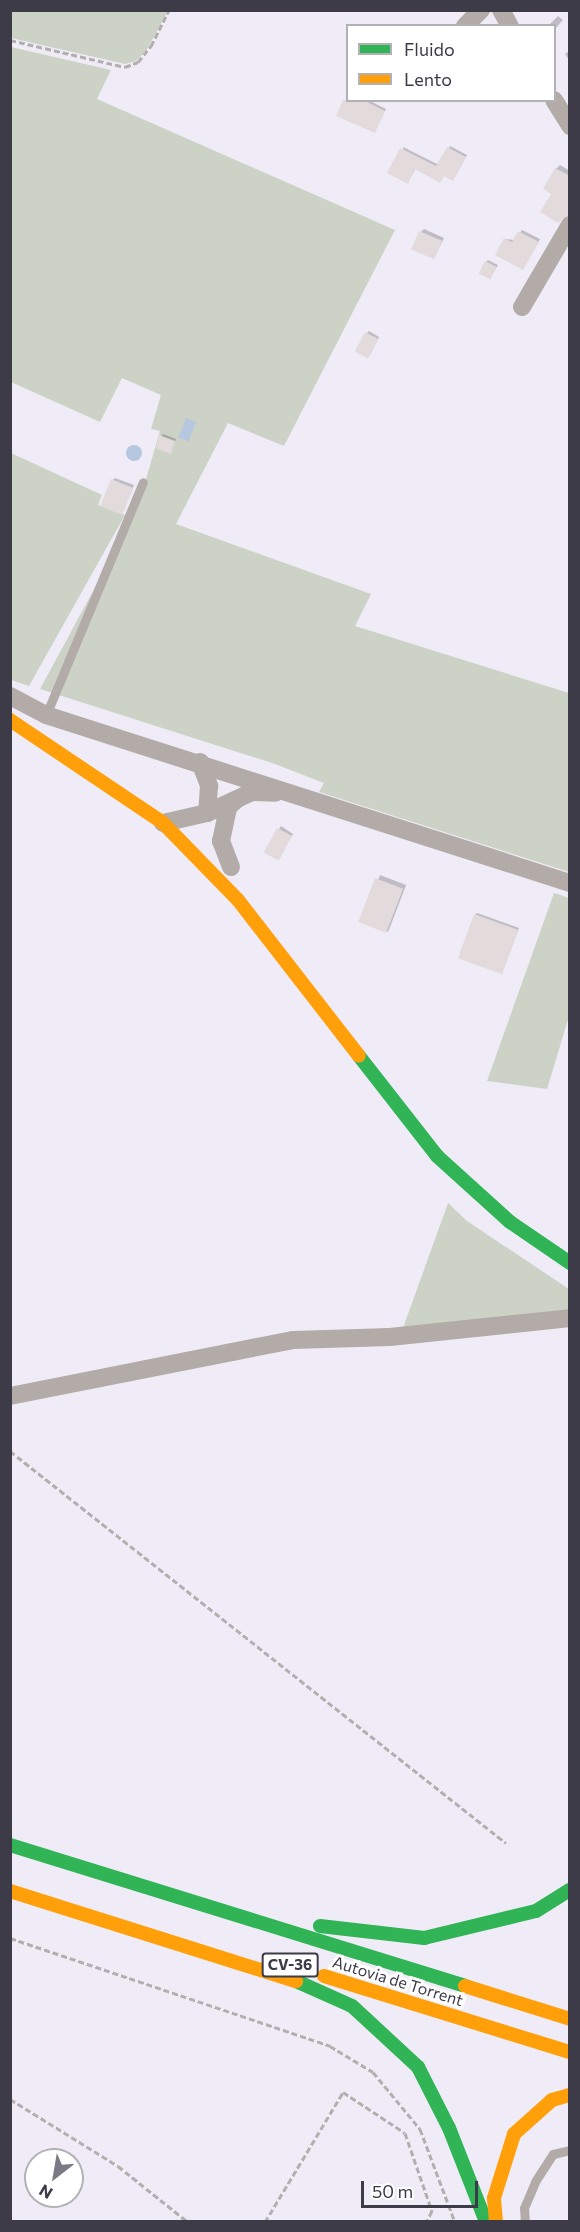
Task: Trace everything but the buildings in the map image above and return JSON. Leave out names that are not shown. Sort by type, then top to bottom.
[{"type":"main road","points":[[10,701],[181,821],[238,876],[361,1061]]},
{"type":"main road","points":[[10,720],[163,823],[238,900],[437,1156],[472,1191],[570,1263]]},
{"type":"main road","points":[[10,1835],[310,1925],[424,1938],[536,1911],[570,1890]]},
{"type":"main road","name":"Autovia de Torrent","points":[[10,1845],[570,2019]]},
{"type":"main road","name":"Autovia de Torrent","points":[[10,1877],[570,2052]]},
{"type":"main road","points":[[10,1891],[285,1976],[352,2006],[418,2067],[449,2128],[486,2222]]},
{"type":"main road","points":[[496,2222],[494,2198],[514,2134],[552,2100],[570,2095]]},
{"type":"street","points":[[467,24],[481,10]]},
{"type":"street","points":[[501,10],[509,24]]},
{"type":"street","points":[[556,102],[570,126]]},
{"type":"street","points":[[522,308],[570,225]]},
{"type":"street","points":[[10,696],[46,715],[200,762],[570,884]]},
{"type":"street","points":[[200,762],[209,786],[207,813]]},
{"type":"street","points":[[163,823],[181,821],[264,792],[304,796]]},
{"type":"street","points":[[238,876],[222,833],[228,807],[239,799]]},
{"type":"street","points":[[10,1396],[293,1340],[390,1337],[570,1318]]},
{"type":"lane","points":[[46,715],[143,482]]},
{"type":"lane","points":[[525,2222],[524,2208],[536,2180],[553,2154],[570,2150]]},
{"type":"path","points":[[10,40],[125,67],[138,62],[151,46],[169,10]]},
{"type":"path","points":[[10,1451],[506,1843]]},
{"type":"path","points":[[10,1938],[330,2046],[374,2072],[420,2129],[455,2222]]},
{"type":"path","points":[[265,2222],[343,2092],[405,2133],[432,2211],[426,2222]]},
{"type":"path","points":[[10,2099],[118,2166],[188,2222]]},
{"type":"shaded area","points":[[11,10],[168,11],[146,51],[136,61],[125,64],[11,38]]},
{"type":"shaded area","points":[[11,47],[111,70],[97,99],[395,230],[284,446],[228,423],[176,524],[371,594],[355,626],[569,693],[569,872],[319,792],[324,783],[275,764],[40,689],[137,510],[160,431],[151,429],[161,395],[122,378],[100,422],[11,382]]},
{"type":"shaded area","points":[[11,453],[102,495],[98,505],[125,515],[29,686],[11,680]]},
{"type":"shaded area","points":[[554,893],[569,898],[570,1013],[547,1089],[487,1081]]},
{"type":"shaded area","points":[[448,1203],[467,1221],[569,1289],[569,1311],[403,1328]]},
{"type":"water","points":[[186,418],[196,422],[188,442],[178,437]]},
{"type":"water","points":[[134,445],[140,447],[142,453],[140,459],[134,461],[128,459],[126,453],[128,447]]},
{"type":"traffic: fast","points":[[359,1056],[437,1156],[510,1222],[570,1263]]},
{"type":"traffic: fast","points":[[10,1845],[465,1986]]},
{"type":"traffic: fast","points":[[320,1926],[424,1938],[536,1911],[570,1890]]},
{"type":"traffic: fast","points":[[296,1981],[352,2006],[418,2067],[449,2128],[486,2222]]},
{"type":"traffic: slow","points":[[10,720],[163,823],[238,900],[359,1056]]},
{"type":"traffic: slow","points":[[10,1891],[296,1981]]},
{"type":"traffic: slow","points":[[324,1976],[570,2052]]},
{"type":"traffic: slow","points":[[465,1986],[570,2019]]},
{"type":"traffic: slow","points":[[496,2222],[494,2198],[514,2134],[552,2100],[570,2095]]}]
